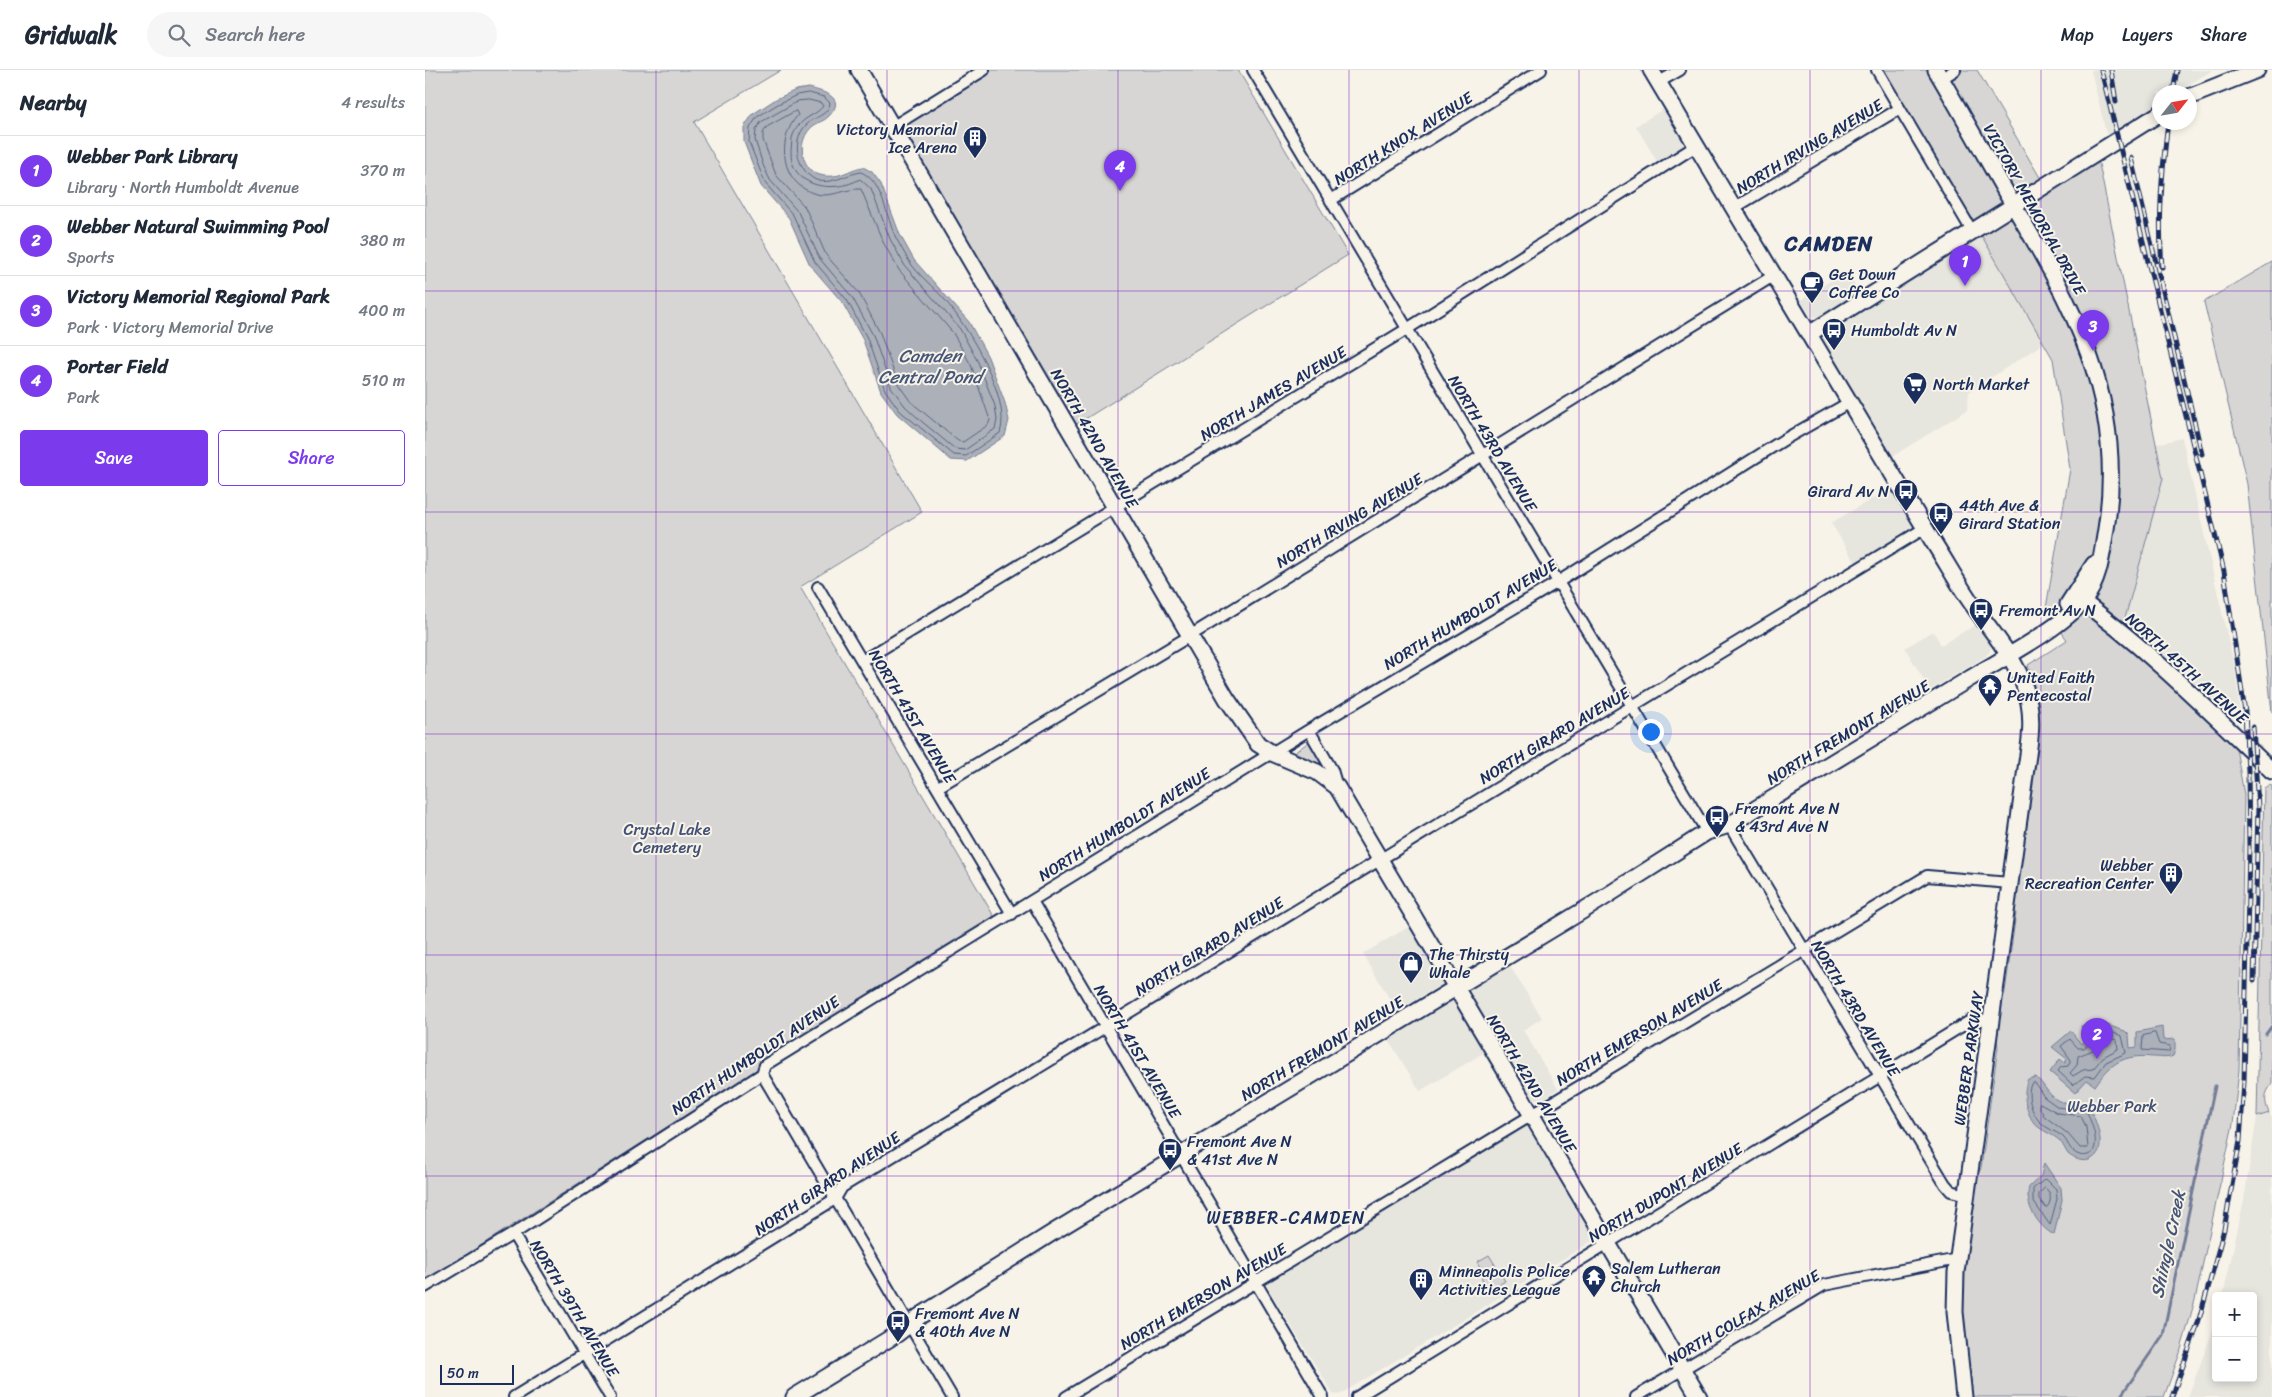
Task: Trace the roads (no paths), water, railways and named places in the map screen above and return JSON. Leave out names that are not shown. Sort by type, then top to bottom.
[{"type":"street","name":"NORTH 42ND AVENUE","points":[[859,70],[1250,734],[1258,744],[1272,753],[1317,772],[1337,787]]},
{"type":"street","points":[[892,127],[984,70]]},
{"type":"street","name":"NORTH KNOX AVENUE","points":[[1331,200],[1541,70]]},
{"type":"street","points":[[1655,76],[1680,70]]},
{"type":"street","points":[[1877,70],[1972,231]]},
{"type":"street","points":[[1938,74],[1955,70]]},
{"type":"street","points":[[2197,94],[2257,70]]},
{"type":"street","name":"NORTH 43RD AVENUE","points":[[1256,71],[1407,329],[1707,832]]},
{"type":"street","name":"VICTORY MEMORIAL DRIVE","points":[[1938,74],[2043,256],[2080,329],[2102,393],[2107,421],[2112,481],[2098,574],[2051,627]]},
{"type":"street","name":"WEBBER PARKWAY","points":[[1655,76],[1925,528],[1970,601],[2008,654],[2024,686],[2030,705],[2031,725],[1954,1292],[1964,1397]]},
{"type":"street","name":"NORTH IRVING AVENUE","points":[[1734,208],[1899,109]]},
{"type":"street","points":[[1809,334],[2152,118]]},
{"type":"street","name":"NORTH JAMES AVENUE","points":[[862,661],[1407,329],[1697,146]]},
{"type":"street","name":"NORTH IRVING AVENUE","points":[[938,787],[1483,456],[1773,276]]},
{"type":"street","name":"NORTH HUMBOLDT AVENUE","points":[[425,1287],[513,1234],[762,1074],[765,1065],[1309,730],[1558,582],[1785,439],[1850,402]]},
{"type":"street","name":"NORTH GIRARD AVENUE","points":[[514,1397],[835,1199],[842,1187],[1107,1027],[1631,705],[1925,528]]},
{"type":"street","name":"NORTH 41ST AVENUE","points":[[818,587],[1012,914]]},
{"type":"street","name":"NORTH 45TH AVENUE","points":[[2078,598],[2112,623],[2172,674],[2272,770]]},
{"type":"street","name":"NORTH FREMONT AVENUE","points":[[794,1397],[897,1334],[909,1323],[1181,1154],[1597,902],[1707,832],[1729,825],[2051,627]]},
{"type":"street","name":"NORTH 42ND AVENUE","points":[[1309,730],[1332,770],[1337,787],[1699,1397]]},
{"type":"street","name":"NORTH 43RD AVENUE","points":[[1729,825],[1945,1184],[1951,1191],[1967,1195]]},
{"type":"street","name":"NORTH EMERSON AVENUE","points":[[1065,1397],[1927,876],[2010,883]]},
{"type":"street","name":"NORTH 41ST AVENUE","points":[[1032,901],[1323,1397]]},
{"type":"street","name":"NORTH DUPONT AVENUE","points":[[1357,1397],[1970,1021],[1991,1019]]},
{"type":"street","points":[[762,1074],[952,1397]]},
{"type":"street","name":"NORTH 39TH AVENUE","points":[[513,1234],[610,1397]]},
{"type":"street","name":"NORTH COLFAX AVENUE","points":[[1637,1397],[1825,1285],[1959,1259]]},
{"type":"water","name":"Camden Central Pond","points":[[809,88],[831,96],[836,104],[834,110],[827,118],[813,126],[805,135],[802,152],[809,168],[817,174],[827,176],[838,175],[863,167],[872,172],[881,184],[900,235],[914,260],[969,322],[988,357],[1005,403],[1009,420],[1005,436],[967,461],[951,460],[897,414],[881,392],[863,340],[842,302],[810,265],[789,218],[761,186],[744,142],[744,127],[753,114],[776,99],[796,90]]},
{"type":"water","points":[[2101,1023],[2125,1031],[2129,1035],[2130,1048],[2137,1047],[2137,1032],[2162,1027],[2163,1040],[2175,1039],[2173,1056],[2165,1058],[2143,1056],[2126,1059],[2112,1066],[2095,1086],[2087,1080],[2075,1093],[2050,1072],[2060,1059],[2065,1063],[2067,1059],[2052,1047],[2071,1031],[2081,1044],[2085,1041],[2081,1026]]},
{"type":"water","points":[[2036,1077],[2051,1095],[2058,1100],[2090,1108],[2100,1136],[2099,1150],[2095,1156],[2086,1161],[2073,1157],[2068,1154],[2060,1141],[2034,1123],[2027,1107],[2025,1090],[2028,1079]]},
{"type":"water","points":[[2044,1163],[2061,1188],[2062,1200],[2054,1235],[2038,1221],[2030,1208],[2028,1194],[2029,1187],[2041,1176]]},
{"type":"waterway","name":"Shingle Creek","points":[[2266,1034],[2272,1026]]},
{"type":"waterway","name":"Shingle Creek","points":[[2120,1397],[2163,1335],[2215,1086]]},
{"type":"railway","points":[[2101,70],[2224,571],[2245,712],[2249,847],[2244,1082],[2240,1141],[2224,1229],[2198,1323],[2172,1397]]},
{"type":"railway","points":[[2111,70],[2116,102]]},
{"type":"railway","points":[[2174,85],[2177,70]]},
{"type":"railway","points":[[2162,267],[2161,195],[2167,130]]},
{"type":"railway","points":[[2131,158],[2202,454]]},
{"type":"railway","points":[[2253,727],[2258,807],[2254,981]]},
{"type":"place","name":"Victory Memorial Ice Arena","points":[[975,159]]},
{"type":"place","name":"Porter Field","points":[[1120,191]]},
{"type":"place","name":"Webber Park Library","points":[[1965,286]]},
{"type":"place","name":"Get Down Coffee Co","points":[[1812,304]]},
{"type":"place","name":"Humboldt Av N","points":[[1834,351]]},
{"type":"place","name":"Victory Memorial Regional Park","points":[[2093,351]]},
{"type":"place","name":"North Market","points":[[1915,405]]},
{"type":"place","name":"Girard Av N","points":[[1906,512]]},
{"type":"place","name":"44th Ave & Girard Station","points":[[1941,535]]},
{"type":"place","name":"Fremont Av N","points":[[1981,631]]},
{"type":"place","name":"United Faith Pentecostal","points":[[1990,707]]},
{"type":"place","name":"Fremont Ave N & 43rd Ave N","points":[[1717,838]]},
{"type":"place","name":"Webber Recreation Center","points":[[2171,895]]},
{"type":"place","name":"The Thirsty Whale","points":[[1411,984]]},
{"type":"place","name":"Webber Natural Swimming Pool","points":[[2097,1059]]},
{"type":"place","name":"Fremont Ave N & 41st Ave N","points":[[1170,1171]]},
{"type":"place","name":"Salem Lutheran Church","points":[[1594,1298]]},
{"type":"place","name":"Minneapolis Police Activities League","points":[[1421,1301]]},
{"type":"place","name":"Fremont Ave N & 40th Ave N","points":[[898,1343]]},
{"type":"district","name":"CAMDEN","points":[[1829,244]]},
{"type":"district","name":"WEBBER-CAMDEN","points":[[1286,1218]]},
{"type":"park label","name":"Crystal Lake Cemetery","points":[[667,838]]},
{"type":"park label","name":"Webber Park","points":[[2112,1106]]}]
